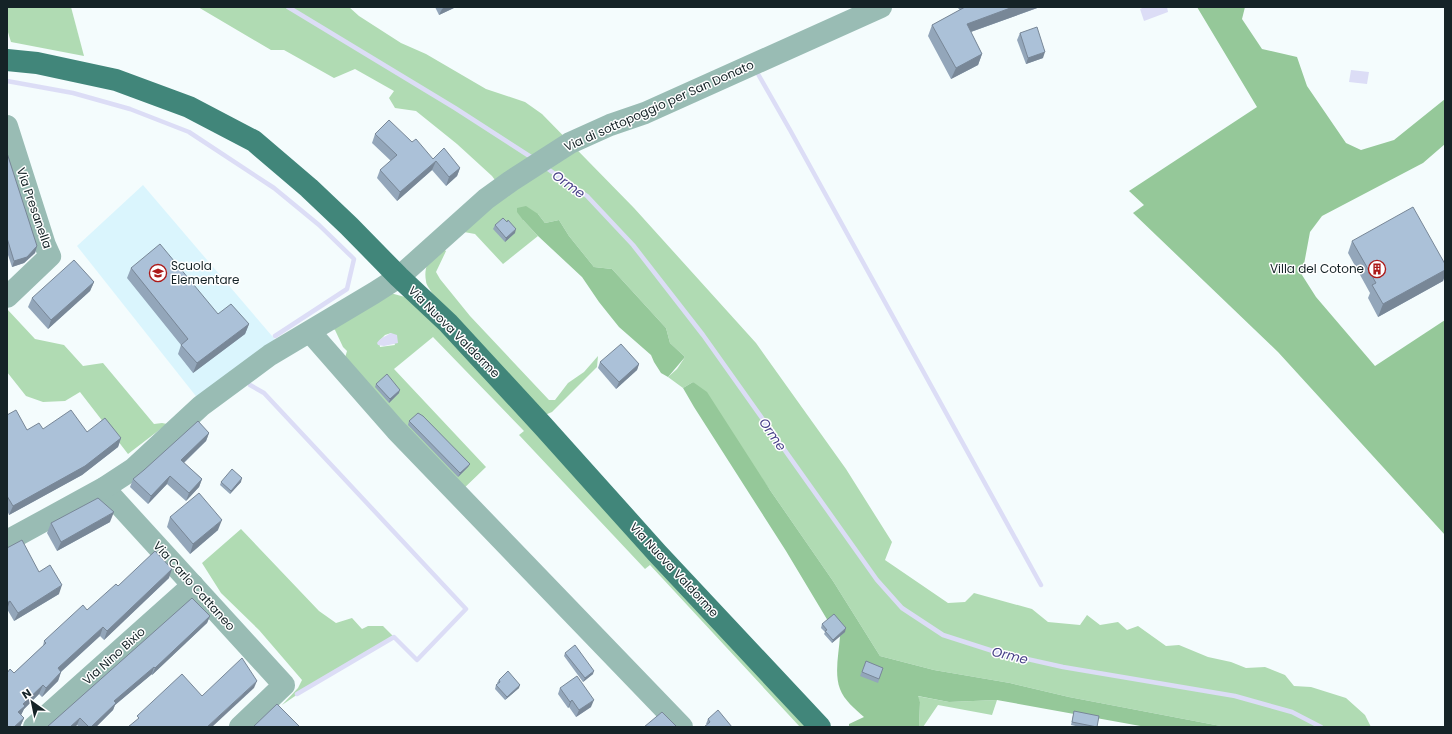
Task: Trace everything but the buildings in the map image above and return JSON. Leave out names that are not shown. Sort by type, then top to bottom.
[{"type":"main road","name":"Via Nuova Valdorme","points":[[7,60],[37,63],[116,80],[189,107],[254,141],[309,188],[349,226],[399,278],[462,338],[549,432],[657,553],[820,727]]},
{"type":"street","name":"Via di sottopoggio per San Donato","points":[[399,278],[486,199],[510,180],[570,143],[645,113],[881,7]]},
{"type":"street","name":"Via Presanella","points":[[7,126],[44,245],[50,256],[7,297]]},
{"type":"street","points":[[7,541],[104,488],[133,469],[186,419],[218,393],[270,355],[399,278]]},
{"type":"street","points":[[310,332],[396,430],[682,727]]},
{"type":"street","name":"Via Carlo Cattaneo","points":[[104,488],[284,685],[240,727]]},
{"type":"street","name":"Via Nino Bixio","points":[[34,727],[193,585]]},
{"type":"shaded area","points":[[1145,7],[1167,7],[1168,12],[1144,21],[1140,9]]},
{"type":"shaded area","points":[[1351,70],[1369,72],[1367,84],[1349,82]]},
{"type":"shaded area","name":"Scuola Elementare","points":[[143,185],[278,343],[199,400],[77,246]]},
{"type":"shaded area","points":[[391,333],[397,335],[398,343],[384,346],[378,345],[377,343],[383,337]]},
{"type":"green space","points":[[7,7],[71,7],[84,56],[11,42],[7,29]]},
{"type":"green space","points":[[198,7],[349,7],[359,16],[401,43],[426,54],[486,89],[525,102],[542,114],[634,208],[756,343],[846,469],[892,542],[885,560],[948,603],[965,602],[974,593],[1032,609],[1048,622],[1080,625],[1087,615],[1100,625],[1118,622],[1127,630],[1138,626],[1166,646],[1179,645],[1208,657],[1231,662],[1246,668],[1265,667],[1285,675],[1294,686],[1311,687],[1346,698],[1365,715],[1371,727],[1226,727],[1069,697],[1010,683],[934,670],[880,656],[833,581],[693,382],[683,388],[668,377],[677,369],[685,357],[670,343],[666,328],[612,269],[594,267],[569,236],[559,220],[545,223],[538,214],[523,220],[538,236],[503,264],[475,234],[464,232],[501,188],[492,176],[457,144],[416,111],[395,108],[389,98],[394,91],[355,69],[334,78],[284,50],[271,50]]},
{"type":"green space","points":[[1197,7],[1245,7],[1242,19],[1262,49],[1297,57],[1307,86],[1346,143],[1361,150],[1394,140],[1445,99],[1445,144],[1423,163],[1322,216],[1310,232],[1302,275],[1316,297],[1375,366],[1445,320],[1445,535],[1278,352],[1133,213],[1144,205],[1129,191],[1257,107]]},
{"type":"green space","points":[[526,206],[538,214],[545,223],[559,220],[569,236],[594,267],[612,269],[666,328],[670,343],[685,357],[668,377],[661,373],[651,355],[619,327],[599,302],[582,277],[523,220],[517,212],[517,208]]},
{"type":"green space","points":[[440,247],[446,251],[436,272],[440,279],[470,316],[549,400],[555,400],[568,383],[584,372],[598,356],[597,367],[552,412],[545,415],[427,286],[425,276],[428,262]]},
{"type":"green space","points":[[382,294],[394,294],[405,297],[448,323],[820,727],[800,727],[650,565],[645,569],[519,435],[524,431],[433,337],[394,369],[486,467],[458,494],[342,368],[347,351],[343,347],[335,330],[324,323]],"holes":[[[391,333],[395,345],[380,347],[379,341],[385,335]]]},
{"type":"green space","points":[[7,309],[35,339],[64,345],[83,366],[103,363],[154,424],[167,424],[128,454],[80,392],[65,401],[43,402],[26,396],[7,372]]},
{"type":"green space","points":[[693,382],[707,392],[770,490],[833,581],[880,656],[934,670],[1010,683],[1069,697],[1226,727],[1146,727],[997,700],[949,702],[918,696],[920,702],[919,727],[849,727],[849,724],[864,717],[844,697],[838,683],[837,663],[840,636],[845,631],[828,621],[786,551],[694,407],[683,388]]},
{"type":"green space","points":[[241,529],[319,611],[336,623],[352,618],[362,629],[368,626],[383,626],[394,637],[282,705],[298,688],[302,680],[259,630],[221,593],[202,563]]},
{"type":"green space","points":[[917,696],[949,702],[997,700],[992,715],[938,705],[923,727],[919,727],[920,702]]},
{"type":"waterway","name":"Orme","points":[[288,7],[455,108],[534,159]]},
{"type":"waterway","points":[[758,74],[1041,585]]},
{"type":"waterway","points":[[7,81],[73,93],[130,109],[189,132],[274,188],[319,225],[354,259],[347,289],[275,336]]},
{"type":"waterway","name":"Orme","points":[[545,167],[587,196],[633,245],[703,335],[877,580],[902,608],[943,635],[996,652],[1063,667],[1235,696],[1292,712],[1321,727]]},
{"type":"waterway","points":[[250,385],[264,393],[466,609],[417,660],[394,637],[297,694]]},
{"type":"place","name":"Villa del Cotone","points":[[1377,269]]},
{"type":"place","name":"Scuola Elementare","points":[[158,273]]}]
